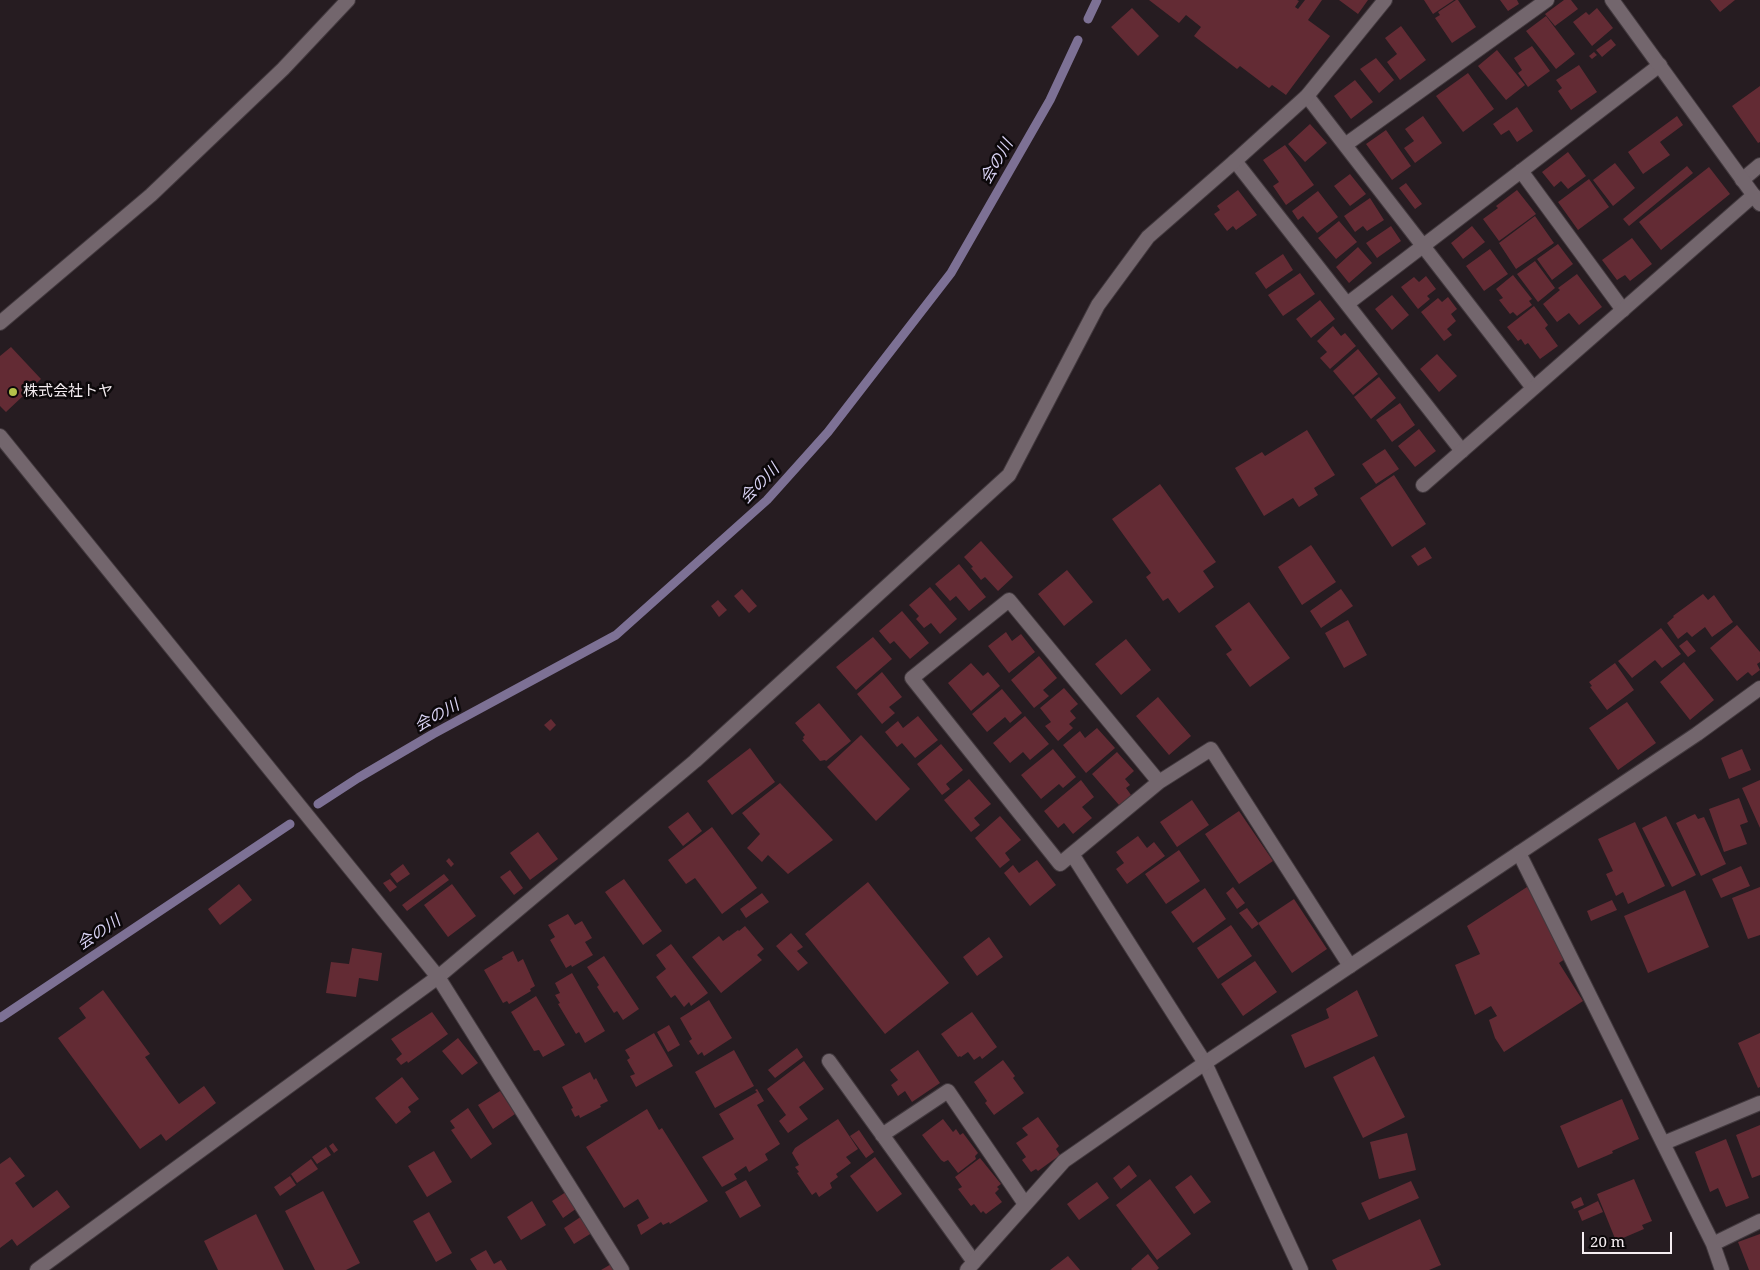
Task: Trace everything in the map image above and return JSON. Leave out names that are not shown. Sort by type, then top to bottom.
[{"type":"street","points":[[0,323],[150,196],[283,69],[348,0]]},
{"type":"street","points":[[37,1270],[438,978],[695,761],[1009,475],[1098,305],[1148,237],[1307,96],[1385,0]]},
{"type":"street","points":[[1345,145],[1547,0]]},
{"type":"street","points":[[1424,485],[1623,310],[1757,200],[1612,0]]},
{"type":"street","points":[[1347,304],[1660,65]]},
{"type":"street","points":[[1307,96],[1533,388]]},
{"type":"street","points":[[1235,161],[1462,451]]},
{"type":"street","points":[[1742,180],[1760,165]]},
{"type":"street","points":[[1521,171],[1623,310]]},
{"type":"street","points":[[0,436],[438,978],[622,1270]]},
{"type":"street","points":[[1159,782],[1008,600],[912,678],[1060,864],[1159,782],[1211,749],[1350,966]]},
{"type":"street","points":[[829,1061],[882,1135],[970,1266],[1064,1161],[1205,1063],[1719,719],[1760,688]]},
{"type":"street","points":[[1519,853],[1664,1143],[1713,1244],[1722,1270]]},
{"type":"street","points":[[1072,854],[1205,1063],[1301,1270]]},
{"type":"street","points":[[882,1135],[948,1091],[1026,1204]]},
{"type":"street","points":[[1664,1143],[1760,1104]]},
{"type":"street","points":[[1713,1244],[1760,1221]]},
{"type":"building","points":[[1149,0],[1297,0],[1299,1],[1295,7],[1298,9],[1305,0],[1322,0],[1308,20],[1330,36],[1286,95],[1272,85],[1269,88],[1240,66],[1237,69],[1194,36],[1201,27],[1186,15],[1179,23]]},
{"type":"building","points":[[1339,0],[1368,0],[1358,14]]},
{"type":"building","points":[[1424,0],[1454,0],[1433,14]]},
{"type":"building","points":[[1458,0],[1476,27],[1452,43],[1435,18],[1440,15],[1438,12]]},
{"type":"building","points":[[1500,0],[1517,0],[1519,4],[1508,11]]},
{"type":"building","points":[[1564,0],[1571,0],[1578,9],[1555,26],[1545,14]]},
{"type":"building","points":[[1710,0],[1735,0],[1720,12]]},
{"type":"building","points":[[1132,8],[1159,36],[1138,56],[1111,27]]},
{"type":"building","points":[[1597,8],[1613,28],[1592,46],[1573,22],[1586,12],[1589,15]]},
{"type":"building","points":[[1546,16],[1575,54],[1556,69],[1526,31]]},
{"type":"building","points":[[1401,26],[1426,60],[1400,80],[1387,62],[1397,54],[1385,38]]},
{"type":"building","points":[[1611,39],[1616,45],[1602,57],[1596,50]]},
{"type":"building","points":[[1532,46],[1550,71],[1528,87],[1518,73],[1522,70],[1514,58]]},
{"type":"building","points":[[1497,50],[1525,85],[1506,100],[1478,66]]},
{"type":"building","points":[[1594,52],[1597,55],[1592,59],[1589,56]]},
{"type":"building","points":[[1376,58],[1394,80],[1379,93],[1360,69]]},
{"type":"building","points":[[1579,65],[1597,92],[1571,110],[1558,91],[1562,88],[1556,80]]},
{"type":"building","points":[[1468,73],[1494,109],[1463,132],[1436,96]]},
{"type":"building","points":[[1355,80],[1373,102],[1351,119],[1334,96]]},
{"type":"building","points":[[1760,86],[1760,142],[1758,143],[1732,106]]},
{"type":"building","points":[[1517,107],[1533,131],[1517,142],[1509,130],[1501,135],[1493,124]]},
{"type":"building","points":[[1423,116],[1442,143],[1415,163],[1404,148],[1414,141],[1405,129]]},
{"type":"building","points":[[1677,116],[1683,125],[1660,142],[1670,155],[1643,174],[1628,152]]},
{"type":"building","points":[[1310,124],[1327,143],[1305,162],[1288,144]]},
{"type":"building","points":[[1386,130],[1411,166],[1392,180],[1366,144]]},
{"type":"building","points":[[1285,145],[1314,185],[1286,205],[1273,186],[1279,182],[1263,160]]},
{"type":"building","points":[[1568,152],[1586,176],[1568,189],[1561,181],[1554,187],[1542,172]]},
{"type":"building","points":[[1615,163],[1635,188],[1613,206],[1593,180]]},
{"type":"building","points":[[1687,166],[1693,173],[1629,226],[1623,219]]},
{"type":"building","points":[[1709,167],[1730,194],[1661,250],[1639,222]]},
{"type":"building","points":[[1350,174],[1366,194],[1350,206],[1334,186]]},
{"type":"building","points":[[1589,179],[1609,207],[1578,230],[1558,202]]},
{"type":"building","points":[[1406,183],[1422,204],[1415,209],[1399,188]]},
{"type":"building","points":[[1238,190],[1257,215],[1236,230],[1233,226],[1227,231],[1214,214],[1220,210],[1217,206]]},
{"type":"building","points":[[1517,190],[1536,214],[1499,241],[1483,219]]},
{"type":"building","points":[[1318,191],[1338,217],[1317,233],[1303,216],[1298,220],[1292,211]]},
{"type":"building","points":[[1370,198],[1384,220],[1367,231],[1363,226],[1355,232],[1344,216]]},
{"type":"building","points":[[1535,216],[1554,243],[1516,269],[1499,243]]},
{"type":"building","points":[[1339,221],[1357,242],[1336,259],[1318,238]]},
{"type":"building","points":[[1391,226],[1401,241],[1377,258],[1366,243]]},
{"type":"building","points":[[1472,226],[1485,242],[1463,259],[1451,243]]},
{"type":"building","points":[[1632,238],[1652,264],[1630,281],[1625,275],[1617,280],[1602,260]]},
{"type":"building","points":[[1558,244],[1573,264],[1552,280],[1537,259]]},
{"type":"building","points":[[1358,247],[1372,263],[1349,283],[1336,267]]},
{"type":"building","points":[[1490,249],[1508,274],[1484,291],[1466,266]]},
{"type":"building","points":[[1283,254],[1293,270],[1266,289],[1255,273]]},
{"type":"building","points":[[1535,261],[1555,288],[1538,302],[1517,274]]},
{"type":"building","points":[[1300,273],[1315,294],[1283,316],[1268,295]]},
{"type":"building","points":[[1577,274],[1602,307],[1579,325],[1569,313],[1557,322],[1543,304],[1560,290],[1558,288]]},
{"type":"building","points":[[1513,275],[1532,299],[1529,301],[1532,305],[1517,316],[1513,312],[1510,314],[1499,300],[1503,298],[1496,289]]},
{"type":"building","points":[[1426,276],[1436,289],[1427,296],[1430,299],[1418,309],[1401,287],[1414,277],[1419,282]]},
{"type":"building","points":[[1392,295],[1409,315],[1392,330],[1375,309]]},
{"type":"building","points":[[1448,297],[1457,309],[1451,314],[1456,321],[1447,329],[1452,335],[1444,341],[1421,312],[1438,298],[1442,302]]},
{"type":"building","points":[[1320,300],[1335,319],[1311,338],[1296,319]]},
{"type":"building","points":[[1534,306],[1548,325],[1545,328],[1558,346],[1540,359],[1528,343],[1525,345],[1521,339],[1518,341],[1507,327]]},
{"type":"building","points":[[1333,326],[1341,336],[1345,333],[1356,346],[1330,369],[1320,358],[1327,352],[1317,341]]},
{"type":"building","name":"株式会社トヤ","points":[[11,347],[41,379],[6,412],[0,406],[0,356]]},
{"type":"building","points":[[1358,349],[1378,374],[1353,395],[1333,371]]},
{"type":"building","points":[[1437,354],[1457,376],[1439,392],[1420,369]]},
{"type":"building","points":[[1379,377],[1396,398],[1371,419],[1354,397]]},
{"type":"building","points":[[1400,403],[1415,425],[1392,442],[1376,420]]},
{"type":"building","points":[[1419,429],[1436,451],[1415,467],[1398,446]]},
{"type":"building","points":[[1307,430],[1335,475],[1314,488],[1318,495],[1299,507],[1293,498],[1264,516],[1235,468],[1262,452],[1265,456]]},
{"type":"building","points":[[1385,449],[1399,469],[1376,484],[1362,464]]},
{"type":"building","points":[[1394,475],[1426,524],[1392,547],[1360,498]]},
{"type":"building","points":[[1160,484],[1216,562],[1203,571],[1214,587],[1179,613],[1168,598],[1163,601],[1146,577],[1151,573],[1112,519]]},
{"type":"building","points":[[981,541],[1013,577],[998,591],[985,577],[981,580],[964,557]]},
{"type":"building","points":[[1311,545],[1336,582],[1302,605],[1278,567]]},
{"type":"building","points":[[1425,547],[1432,558],[1418,566],[1411,556]]},
{"type":"building","points":[[959,564],[986,597],[969,611],[956,596],[950,601],[935,584]]},
{"type":"building","points":[[1067,570],[1093,602],[1064,626],[1038,594]]},
{"type":"building","points":[[930,587],[957,619],[940,634],[931,623],[924,628],[916,619],[919,616],[909,605]]},
{"type":"building","points":[[742,589],[757,606],[749,613],[734,596]]},
{"type":"building","points":[[1341,589],[1353,606],[1321,628],[1310,611]]},
{"type":"building","points":[[1703,594],[1708,600],[1714,595],[1733,622],[1712,637],[1705,627],[1692,637],[1687,632],[1678,639],[1667,623],[1673,616]]},
{"type":"building","points":[[718,600],[727,610],[719,617],[711,606]]},
{"type":"building","points":[[1249,602],[1290,658],[1250,687],[1226,654],[1232,650],[1215,626]]},
{"type":"building","points":[[902,611],[929,643],[910,659],[894,641],[890,644],[879,631]]},
{"type":"building","points":[[1348,620],[1367,655],[1344,668],[1325,633]]},
{"type":"building","points":[[1737,625],[1760,652],[1760,662],[1757,664],[1760,670],[1752,676],[1748,672],[1737,681],[1710,648]]},
{"type":"building","points":[[1661,628],[1681,654],[1662,668],[1655,660],[1632,678],[1618,661]]},
{"type":"building","points":[[1006,632],[1012,641],[1021,634],[1035,652],[1009,673],[988,646]]},
{"type":"building","points":[[873,637],[892,659],[856,690],[836,667]]},
{"type":"building","points":[[1126,639],[1151,670],[1121,695],[1095,664]]},
{"type":"building","points":[[1687,640],[1696,651],[1688,657],[1679,646]]},
{"type":"building","points":[[1039,656],[1057,678],[1043,690],[1049,696],[1034,708],[1011,680]]},
{"type":"building","points":[[1684,662],[1714,700],[1690,720],[1660,682]]},
{"type":"building","points":[[971,663],[983,676],[988,672],[1000,686],[971,711],[948,683]]},
{"type":"building","points":[[1615,663],[1634,690],[1607,710],[1590,687],[1592,686],[1589,682]]},
{"type":"building","points":[[882,672],[902,697],[889,707],[895,713],[882,724],[857,694]]},
{"type":"building","points":[[1064,688],[1078,704],[1070,711],[1076,718],[1069,724],[1073,728],[1058,741],[1045,726],[1051,722],[1040,708]]},
{"type":"building","points":[[1002,689],[1022,713],[1010,723],[1005,717],[987,732],[972,714]]},
{"type":"building","points":[[1158,697],[1191,736],[1169,755],[1136,716]]},
{"type":"building","points":[[1627,702],[1656,743],[1618,770],[1589,728]]},
{"type":"building","points":[[819,703],[851,741],[826,761],[820,761],[802,740],[805,735],[795,723]]},
{"type":"building","points":[[918,716],[938,740],[915,758],[902,743],[897,747],[885,732],[898,721],[903,728]]},
{"type":"building","points":[[1025,716],[1049,744],[1030,760],[1023,752],[1010,763],[993,743]]},
{"type":"building","points":[[551,719],[556,725],[550,731],[544,725]]},
{"type":"building","points":[[1097,728],[1115,748],[1086,773],[1063,745],[1080,731],[1085,738]]},
{"type":"building","points":[[861,735],[910,789],[876,821],[827,767]]},
{"type":"building","points":[[941,744],[963,770],[946,784],[950,789],[942,795],[917,764]]},
{"type":"building","points":[[750,748],[775,782],[732,815],[707,781]]},
{"type":"building","points":[[1053,749],[1076,777],[1063,788],[1059,784],[1041,799],[1021,775]]},
{"type":"building","points":[[1742,749],[1751,770],[1729,779],[1721,758]]},
{"type":"building","points":[[1117,752],[1134,771],[1125,779],[1130,785],[1126,788],[1131,795],[1119,805],[1092,774]]},
{"type":"building","points":[[969,779],[991,804],[974,818],[980,825],[971,832],[944,800]]},
{"type":"building","points":[[1081,780],[1094,797],[1082,807],[1092,818],[1073,834],[1064,823],[1058,828],[1044,811]]},
{"type":"building","points":[[1760,780],[1760,828],[1742,788]]},
{"type":"building","points":[[780,783],[833,840],[788,874],[768,855],[762,862],[747,848],[760,834],[742,813]]},
{"type":"building","points":[[1739,798],[1748,822],[1740,825],[1747,844],[1724,852],[1709,809]]},
{"type":"building","points":[[1192,800],[1209,825],[1177,847],[1160,822]]},
{"type":"building","points":[[1239,811],[1273,861],[1239,884],[1205,834]]},
{"type":"building","points":[[688,812],[702,831],[683,846],[668,827]]},
{"type":"building","points":[[1695,814],[1698,819],[1704,817],[1726,864],[1701,876],[1676,823]]},
{"type":"building","points":[[1000,816],[1021,840],[1005,853],[1010,860],[1000,868],[975,838]]},
{"type":"building","points":[[1666,816],[1696,875],[1672,887],[1642,828]]},
{"type":"building","points":[[1635,822],[1665,886],[1628,904],[1623,892],[1616,896],[1606,874],[1613,871],[1598,839]]},
{"type":"building","points":[[712,827],[757,888],[722,914],[695,878],[686,884],[668,860]]},
{"type":"building","points":[[538,832],[558,859],[530,880],[510,853]]},
{"type":"building","points":[[1138,836],[1147,848],[1154,842],[1165,856],[1127,884],[1116,869],[1124,863],[1116,852]]},
{"type":"building","points":[[1179,850],[1200,881],[1166,904],[1145,874]]},
{"type":"building","points":[[449,858],[454,864],[451,867],[446,861]]},
{"type":"building","points":[[1037,860],[1056,885],[1030,906],[1004,873],[1013,865],[1019,873]]},
{"type":"building","points":[[403,864],[410,874],[397,883],[390,874]]},
{"type":"building","points":[[1741,866],[1750,886],[1721,898],[1712,879]]},
{"type":"building","points":[[510,870],[523,888],[514,895],[500,877]]},
{"type":"building","points":[[444,874],[449,880],[407,911],[402,905]]},
{"type":"building","points":[[390,879],[397,887],[390,892],[383,883]]},
{"type":"building","points":[[624,879],[662,931],[643,945],[605,892]]},
{"type":"building","points":[[868,882],[949,983],[885,1034],[805,934]]},
{"type":"building","points":[[239,884],[252,900],[220,925],[208,909]]},
{"type":"building","points":[[452,884],[476,916],[448,937],[424,905]]},
{"type":"building","points":[[1233,887],[1245,903],[1237,909],[1226,893]]},
{"type":"building","points":[[1527,887],[1548,920],[1565,959],[1559,963],[1583,1001],[1504,1052],[1495,1038],[1489,1020],[1497,1016],[1491,1006],[1475,1015],[1455,965],[1480,954],[1467,926]]},
{"type":"building","points":[[1760,887],[1760,935],[1748,939],[1732,898]]},
{"type":"building","points":[[1205,888],[1226,919],[1193,943],[1171,912]]},
{"type":"building","points":[[1685,890],[1709,947],[1648,973],[1624,916]]},
{"type":"building","points":[[762,893],[769,902],[746,918],[740,909]]},
{"type":"building","points":[[1294,899],[1327,949],[1292,973],[1258,923]]},
{"type":"building","points":[[1612,900],[1617,910],[1591,921],[1587,911]]},
{"type":"building","points":[[1247,908],[1259,924],[1252,929],[1239,913]]},
{"type":"building","points":[[568,914],[575,925],[582,921],[592,938],[585,942],[593,955],[572,967],[571,965],[566,968],[550,940],[555,937],[548,925]]},
{"type":"building","points":[[1231,925],[1252,956],[1218,979],[1197,948]]},
{"type":"building","points":[[745,926],[764,949],[757,955],[762,960],[721,993],[692,957],[719,936],[723,941]]},
{"type":"building","points":[[791,933],[803,947],[797,951],[808,963],[798,971],[776,946]]},
{"type":"building","points":[[989,937],[1003,957],[977,976],[963,957]]},
{"type":"building","points":[[671,944],[708,993],[691,1006],[689,1002],[684,1007],[675,995],[671,998],[656,977],[666,969],[656,955]]},
{"type":"building","points":[[352,948],[382,953],[378,981],[359,978],[356,997],[326,993],[331,962],[349,964]]},
{"type":"building","points":[[513,951],[518,962],[523,959],[535,986],[530,989],[531,991],[509,1004],[507,1001],[503,1003],[484,970]]},
{"type":"building","points":[[604,956],[639,1009],[623,1020],[617,1011],[614,1013],[587,967]]},
{"type":"building","points":[[1255,961],[1277,992],[1243,1016],[1221,984]]},
{"type":"building","points":[[572,973],[605,1031],[585,1043],[579,1032],[576,1034],[558,1004],[560,1003],[555,995],[560,993],[555,983]]},
{"type":"building","points":[[103,990],[150,1054],[145,1057],[179,1104],[204,1086],[216,1103],[166,1141],[161,1134],[140,1149],[58,1038],[86,1018],[79,1008]]},
{"type":"building","points":[[1357,990],[1378,1036],[1305,1068],[1291,1035],[1329,1018],[1326,1009]]},
{"type":"building","points":[[536,996],[565,1045],[543,1057],[539,1050],[534,1051],[511,1012]]},
{"type":"building","points":[[709,1000],[732,1038],[704,1056],[702,1052],[698,1055],[689,1041],[692,1039],[680,1018]]},
{"type":"building","points":[[432,1012],[448,1034],[408,1063],[407,1061],[401,1065],[396,1059],[402,1054],[391,1039]]},
{"type":"building","points":[[972,1012],[997,1047],[982,1059],[980,1056],[974,1060],[968,1052],[958,1057],[941,1034]]},
{"type":"building","points":[[669,1025],[680,1045],[668,1052],[657,1032]]},
{"type":"building","points":[[654,1033],[673,1066],[636,1087],[630,1076],[635,1074],[627,1060],[630,1058],[625,1050]]},
{"type":"building","points":[[1760,1033],[1760,1087],[1758,1088],[1738,1043]]},
{"type":"building","points":[[458,1038],[478,1063],[462,1075],[442,1051]]},
{"type":"building","points":[[797,1048],[803,1057],[775,1078],[768,1070]]},
{"type":"building","points":[[734,1050],[754,1086],[715,1108],[695,1072]]},
{"type":"building","points":[[918,1050],[940,1083],[912,1102],[905,1091],[898,1096],[891,1085],[898,1080],[890,1070]]},
{"type":"building","points":[[1374,1056],[1405,1117],[1363,1138],[1333,1077]]},
{"type":"building","points":[[1003,1060],[1015,1076],[1013,1078],[1024,1093],[994,1115],[974,1082]]},
{"type":"building","points":[[804,1061],[824,1089],[799,1107],[808,1119],[788,1133],[779,1121],[786,1115],[767,1089]]},
{"type":"building","points":[[590,1072],[594,1080],[596,1078],[608,1101],[580,1118],[579,1115],[575,1117],[571,1109],[573,1108],[562,1087]]},
{"type":"building","points":[[402,1077],[419,1099],[408,1107],[411,1112],[396,1124],[375,1098]]},
{"type":"building","points":[[757,1089],[764,1101],[757,1105],[780,1144],[765,1154],[768,1160],[749,1172],[746,1166],[734,1174],[737,1179],[722,1187],[702,1157],[734,1139],[719,1114],[757,1092],[755,1090]]},
{"type":"building","points":[[500,1091],[515,1114],[493,1129],[478,1105]]},
{"type":"building","points":[[1622,1099],[1639,1139],[1578,1168],[1560,1126]]},
{"type":"building","points":[[468,1108],[492,1144],[471,1159],[451,1130],[455,1128],[450,1121]]},
{"type":"building","points":[[647,1109],[659,1130],[662,1128],[708,1201],[670,1224],[669,1222],[663,1225],[661,1222],[641,1235],[637,1225],[649,1218],[638,1199],[624,1208],[586,1147]]},
{"type":"building","points":[[1038,1117],[1059,1146],[1056,1149],[1060,1155],[1038,1171],[1036,1169],[1031,1172],[1022,1160],[1026,1157],[1016,1143],[1028,1135],[1022,1128]]},
{"type":"building","points":[[838,1119],[858,1149],[846,1157],[851,1163],[836,1174],[838,1177],[830,1183],[832,1188],[819,1197],[816,1192],[812,1195],[797,1173],[799,1172],[795,1167],[799,1165],[792,1153],[795,1148]]},
{"type":"building","points":[[943,1119],[953,1132],[956,1129],[960,1135],[963,1133],[978,1153],[975,1156],[976,1159],[958,1173],[948,1160],[944,1162],[941,1160],[922,1135]]},
{"type":"building","points":[[1760,1125],[1760,1175],[1752,1178],[1736,1135]]},
{"type":"building","points":[[859,1130],[874,1152],[866,1158],[850,1136]]},
{"type":"building","points":[[1407,1133],[1416,1170],[1379,1179],[1370,1142]]},
{"type":"building","points":[[1726,1139],[1749,1198],[1726,1207],[1718,1188],[1710,1192],[1695,1152]]},
{"type":"building","points":[[333,1143],[338,1150],[334,1153],[329,1146]]},
{"type":"building","points":[[326,1147],[331,1155],[317,1164],[312,1157]]},
{"type":"building","points":[[434,1151],[452,1182],[427,1197],[408,1166]]},
{"type":"building","points":[[10,1157],[25,1176],[15,1183],[33,1208],[57,1190],[70,1207],[17,1246],[12,1239],[0,1248],[0,1164]]},
{"type":"building","points":[[875,1157],[902,1194],[877,1212],[850,1176]]},
{"type":"building","points":[[980,1158],[1001,1184],[997,1187],[999,1189],[995,1193],[1002,1202],[986,1214],[983,1211],[981,1213],[974,1204],[971,1206],[958,1189],[962,1187],[955,1177]]},
{"type":"building","points":[[311,1159],[318,1169],[297,1183],[291,1174]]},
{"type":"building","points":[[1129,1165],[1137,1176],[1121,1189],[1113,1178]]},
{"type":"building","points":[[1191,1175],[1211,1202],[1194,1214],[1175,1187]]},
{"type":"building","points":[[290,1176],[296,1185],[280,1196],[274,1187]]},
{"type":"building","points":[[1150,1179],[1191,1234],[1157,1260],[1116,1205]]},
{"type":"building","points":[[1634,1179],[1652,1221],[1642,1225],[1644,1229],[1616,1241],[1597,1194]]},
{"type":"building","points":[[746,1180],[761,1206],[740,1218],[725,1192]]},
{"type":"building","points":[[1411,1181],[1419,1198],[1369,1220],[1361,1203]]},
{"type":"building","points":[[1097,1182],[1109,1198],[1079,1220],[1067,1204]]},
{"type":"building","points":[[569,1190],[580,1206],[563,1218],[552,1201]]},
{"type":"building","points":[[323,1191],[360,1263],[346,1270],[315,1270],[285,1211]]},
{"type":"building","points":[[1581,1197],[1584,1205],[1574,1209],[1571,1202]]},
{"type":"building","points":[[532,1201],[546,1225],[521,1240],[507,1217]]},
{"type":"building","points":[[1598,1201],[1603,1212],[1582,1221],[1578,1211]]},
{"type":"building","points":[[429,1212],[452,1253],[436,1262],[413,1221]]},
{"type":"building","points":[[256,1214],[284,1270],[218,1270],[204,1241]]},
{"type":"building","points":[[585,1214],[595,1231],[574,1244],[564,1228]]},
{"type":"building","points":[[1420,1219],[1441,1265],[1429,1270],[1337,1270],[1332,1260]]},
{"type":"building","points":[[1760,1234],[1760,1270],[1749,1270],[1738,1242]]},
{"type":"building","points":[[486,1250],[494,1264],[501,1260],[507,1270],[477,1270],[470,1259]]},
{"type":"building","points":[[1148,1254],[1159,1268],[1157,1270],[1131,1269]]},
{"type":"building","points":[[1068,1256],[1080,1270],[1050,1270]]},
{"type":"building","points":[[613,1263],[617,1270],[601,1270]]},
{"type":"waterway","name":"会の川","points":[[1088,19],[1097,0]]},
{"type":"waterway","name":"会の川","points":[[318,804],[433,734],[616,635],[767,500],[828,432],[951,273],[1050,100],[1078,40]]},
{"type":"waterway","name":"会の川","points":[[0,1018],[290,824]]},
{"type":"place","name":"株式会社トヤ","points":[[13,392]]}]
